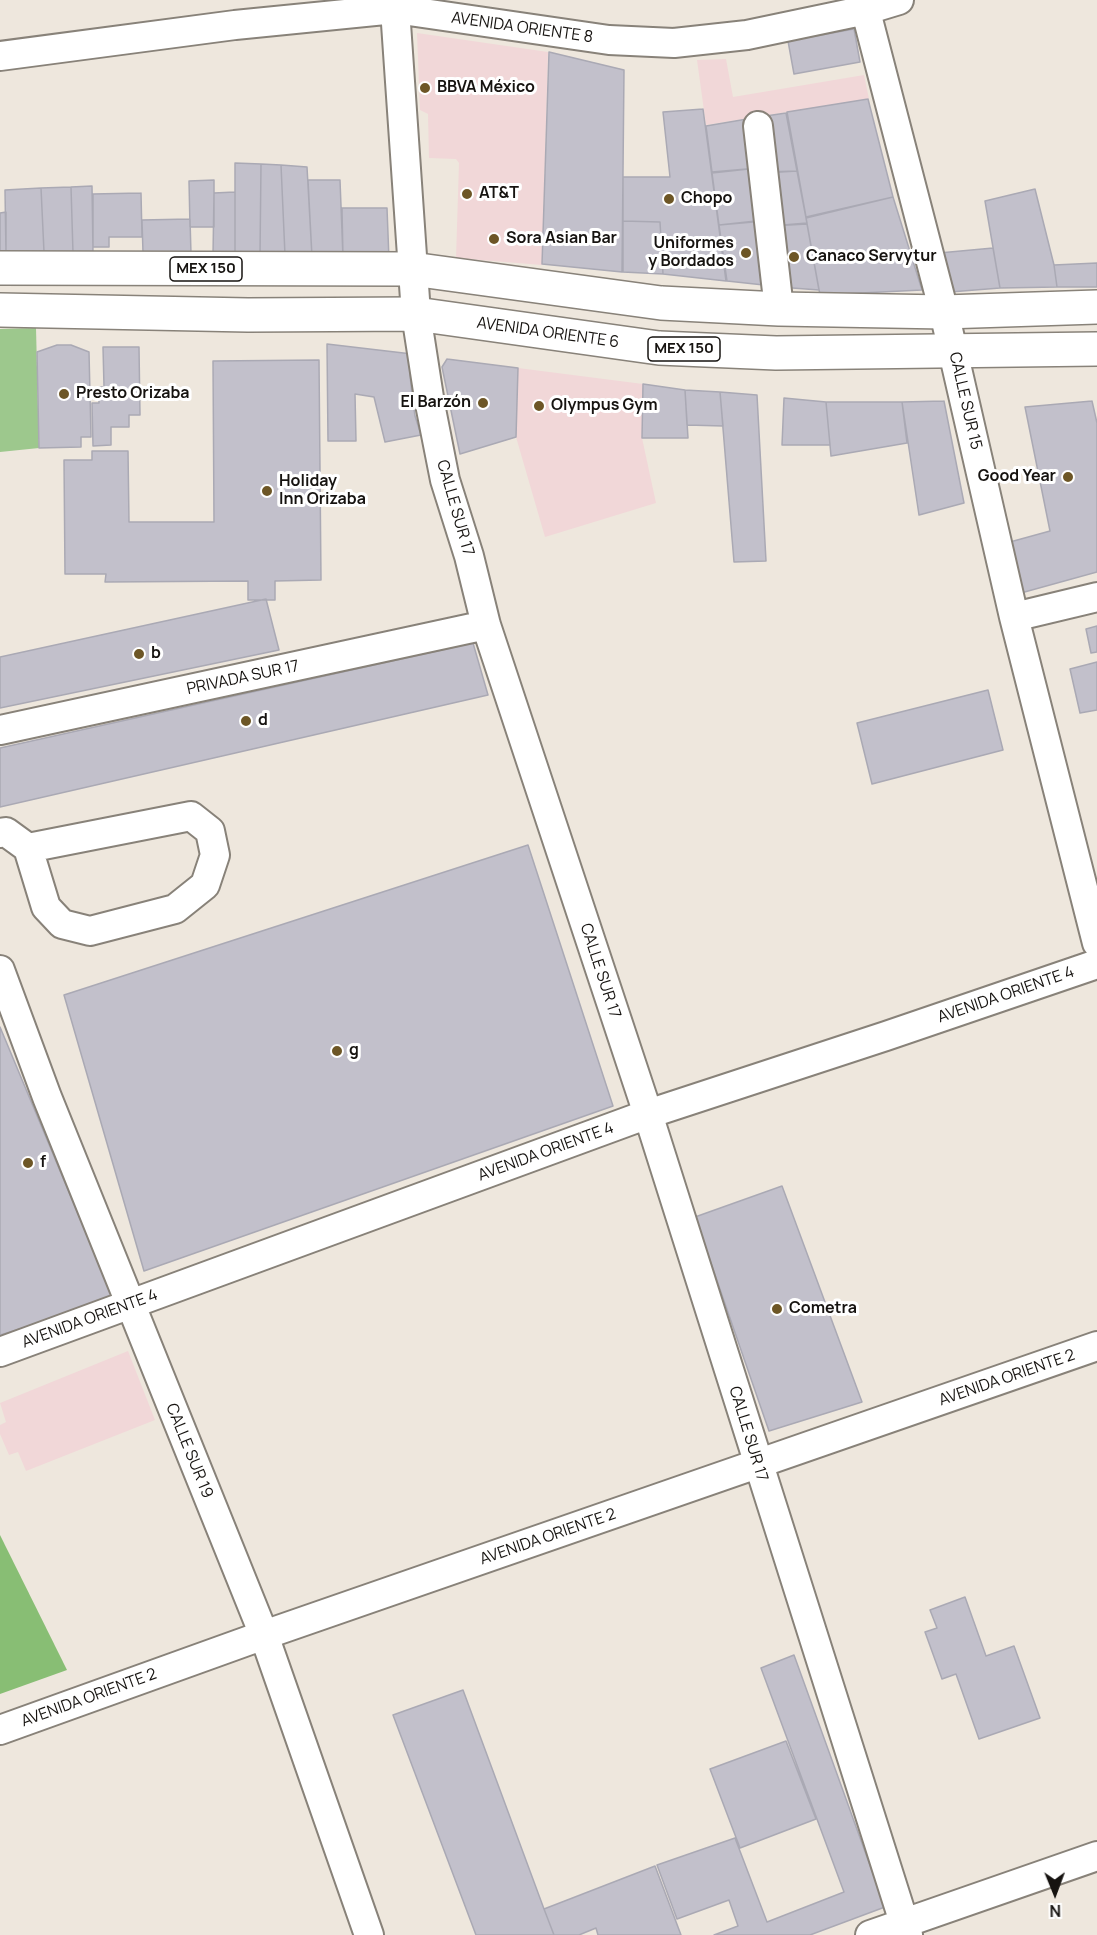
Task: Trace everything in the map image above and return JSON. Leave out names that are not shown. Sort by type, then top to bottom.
[{"type":"main road","name":"MEX 150","points":[[0,268],[412,269],[661,303],[779,309],[944,312],[1097,307]]},
{"type":"main road","name":"AVENIDA ORIENTE 6","points":[[0,310],[248,315],[416,314],[659,348],[776,353],[1097,349]]},
{"type":"street","name":"AVENIDA ORIENTE 8","points":[[0,56],[394,5],[609,40],[674,42],[747,35],[864,5],[899,0]]},
{"type":"street","name":"CALLE SUR 17","points":[[394,5],[416,314],[445,480],[469,556],[486,625],[648,1114],[906,1929]]},
{"type":"street","name":"CALLE SUR 15","points":[[864,5],[954,351],[1014,617],[1097,943]]},
{"type":"street","points":[[758,126],[779,309]]},
{"type":"street","points":[[1014,617],[1097,597]]},
{"type":"street","name":"PRIVADA SUR 17","points":[[0,730],[486,625]]},
{"type":"street","points":[[0,834],[6,832],[28,848],[46,907],[62,924],[90,931],[175,909],[205,885],[215,855],[210,831],[191,816],[28,848]]},
{"type":"street","name":"AVENIDA ORIENTE 4","points":[[0,1352],[648,1114],[1097,964]]},
{"type":"street","name":"CALLE SUR 19","points":[[0,970],[47,1097],[264,1635],[369,1935]]},
{"type":"street","name":"AVENIDA ORIENTE 2","points":[[0,1730],[264,1635],[1097,1346]]},
{"type":"street","points":[[870,1935],[906,1929],[1097,1856]]},
{"type":"shaded area","points":[[417,33],[548,52],[542,265],[456,258],[459,163],[456,159],[429,158],[428,114],[420,110]]},
{"type":"shaded area","points":[[726,59],[733,97],[864,75],[869,99],[706,125],[697,60]]},
{"type":"shaded area","points":[[518,368],[643,384],[642,438],[656,503],[545,537],[516,437]]},
{"type":"shaded area","points":[[128,1351],[155,1420],[26,1471],[18,1452],[9,1455],[0,1434],[0,1425],[6,1422],[0,1403]]},
{"type":"green space","points":[[36,328],[39,448],[0,452],[0,329]]},
{"type":"green space","points":[[0,1535],[67,1670],[0,1694]]},
{"type":"building","points":[[854,29],[860,62],[794,74],[788,41]]},
{"type":"building","points":[[549,52],[624,70],[622,272],[542,264]]},
{"type":"building","points":[[868,99],[893,197],[806,217],[787,112]]},
{"type":"building","name":"Chopo","points":[[703,109],[726,281],[663,274],[660,222],[623,221],[623,177],[670,177],[663,112]]},
{"type":"building","points":[[786,113],[797,171],[765,172],[759,117]]},
{"type":"building","points":[[753,118],[758,168],[712,172],[706,126]]},
{"type":"building","points":[[235,163],[261,164],[260,255],[235,255]]},
{"type":"building","points":[[261,164],[281,165],[285,255],[260,255]]},
{"type":"building","points":[[281,165],[307,167],[312,257],[285,255]]},
{"type":"building","points":[[758,168],[765,220],[719,225],[712,173]]},
{"type":"building","points":[[797,171],[807,223],[771,226],[765,173]]},
{"type":"building","points":[[214,180],[214,227],[190,227],[189,181]]},
{"type":"building","points":[[308,180],[340,180],[343,258],[312,257]]},
{"type":"building","points":[[92,186],[93,253],[73,253],[71,187]]},
{"type":"building","points":[[71,187],[73,253],[44,252],[41,188]]},
{"type":"building","points":[[41,188],[44,252],[6,254],[5,190]]},
{"type":"building","points":[[1035,189],[1054,265],[1057,287],[1000,288],[985,201]]},
{"type":"building","points":[[235,192],[235,255],[213,255],[214,193]]},
{"type":"building","points":[[141,193],[142,237],[109,237],[109,247],[93,247],[93,194]]},
{"type":"building","points":[[893,197],[922,290],[820,295],[806,218]]},
{"type":"building","points":[[342,208],[387,208],[389,260],[343,258]]},
{"type":"building","points":[[6,212],[6,254],[0,254],[0,213]]},
{"type":"building","points":[[190,219],[191,254],[143,253],[142,220]]},
{"type":"building","points":[[623,221],[660,222],[663,274],[623,272]]},
{"type":"building","name":"Uniformes y Bordados","points":[[765,221],[773,286],[727,281],[719,225]]},
{"type":"building","name":"Canaco Servytur","points":[[807,224],[819,290],[779,287],[771,226]]},
{"type":"building","points":[[993,248],[1000,288],[950,292],[939,253]]},
{"type":"building","points":[[1097,263],[1097,287],[1057,287],[1054,265]]},
{"type":"building","points":[[327,344],[412,354],[410,375],[412,395],[421,435],[385,442],[374,397],[355,394],[356,441],[328,441]]},
{"type":"building","name":"Presto Orizaba","points":[[57,345],[71,345],[89,352],[91,437],[81,437],[81,447],[39,448],[37,352]]},
{"type":"building","points":[[103,347],[139,347],[140,415],[129,415],[129,427],[111,427],[111,445],[93,446],[92,403],[99,403],[99,387],[104,387]]},
{"type":"building","name":"El Barzón","points":[[447,359],[518,368],[516,437],[460,454],[442,367]]},
{"type":"building","name":"Holiday Inn Orizaba","points":[[319,360],[321,580],[275,581],[275,600],[248,600],[248,581],[105,582],[106,574],[65,574],[64,460],[92,460],[92,451],[128,451],[129,522],[214,522],[213,361]]},
{"type":"building","points":[[643,384],[685,390],[688,438],[642,438]]},
{"type":"building","points":[[685,390],[720,392],[723,426],[687,425]]},
{"type":"building","points":[[720,392],[757,395],[766,561],[734,562]]},
{"type":"building","points":[[784,398],[826,402],[830,445],[782,445]]},
{"type":"building","points":[[944,401],[964,503],[919,515],[902,402]]},
{"type":"building","name":"Good Year","points":[[1092,401],[1097,423],[1097,572],[1021,593],[1010,542],[1050,531],[1025,407]]},
{"type":"building","points":[[826,402],[902,402],[907,443],[831,456]]},
{"type":"building","name":"b","points":[[266,599],[279,650],[0,708],[0,657]]},
{"type":"building","points":[[1097,626],[1097,652],[1091,653],[1086,629]]},
{"type":"building","name":"d","points":[[473,643],[488,695],[0,807],[0,748]]},
{"type":"building","points":[[1097,662],[1097,710],[1080,713],[1070,669]]},
{"type":"building","points":[[988,690],[1003,750],[872,784],[857,723]]},
{"type":"building","name":"g","points":[[528,845],[613,1106],[144,1271],[64,995]]},
{"type":"building","name":"f","points":[[0,1027],[114,1300],[0,1335]]},
{"type":"building","name":"Cometra","points":[[782,1186],[862,1402],[769,1431],[695,1217]]},
{"type":"building","points":[[965,1597],[986,1656],[1014,1646],[1040,1718],[979,1739],[956,1674],[942,1679],[925,1632],[937,1628],[930,1610]]},
{"type":"building","points":[[794,1655],[885,1907],[810,1935],[714,1935],[738,1926],[729,1900],[677,1919],[657,1865],[735,1838],[767,1922],[844,1892],[761,1668]]},
{"type":"building","points":[[463,1690],[554,1935],[476,1935],[393,1715]]},
{"type":"building","points":[[786,1741],[816,1819],[740,1848],[710,1769]]},
{"type":"building","points":[[655,1866],[681,1935],[598,1935],[596,1928],[579,1935],[554,1935],[544,1909]]},
{"type":"place","name":"BBVA México","points":[[425,88]]},
{"type":"place","name":"AT&T","points":[[467,194]]},
{"type":"place","name":"Chopo","points":[[669,199]]},
{"type":"place","name":"Sora Asian Bar","points":[[494,239]]},
{"type":"place","name":"Uniformes y Bordados","points":[[746,253]]},
{"type":"place","name":"Canaco Servytur","points":[[794,257]]},
{"type":"place","name":"Presto Orizaba","points":[[64,394]]},
{"type":"place","name":"El Barzón","points":[[483,403]]},
{"type":"place","name":"Olympus Gym","points":[[539,406]]},
{"type":"place","name":"Good Year","points":[[1068,477]]},
{"type":"place","name":"Holiday Inn Orizaba","points":[[267,491]]},
{"type":"place","name":"b","points":[[139,654]]},
{"type":"place","name":"d","points":[[246,721]]},
{"type":"place","name":"g","points":[[337,1051]]},
{"type":"place","name":"f","points":[[28,1163]]},
{"type":"place","name":"Cometra","points":[[777,1309]]}]
